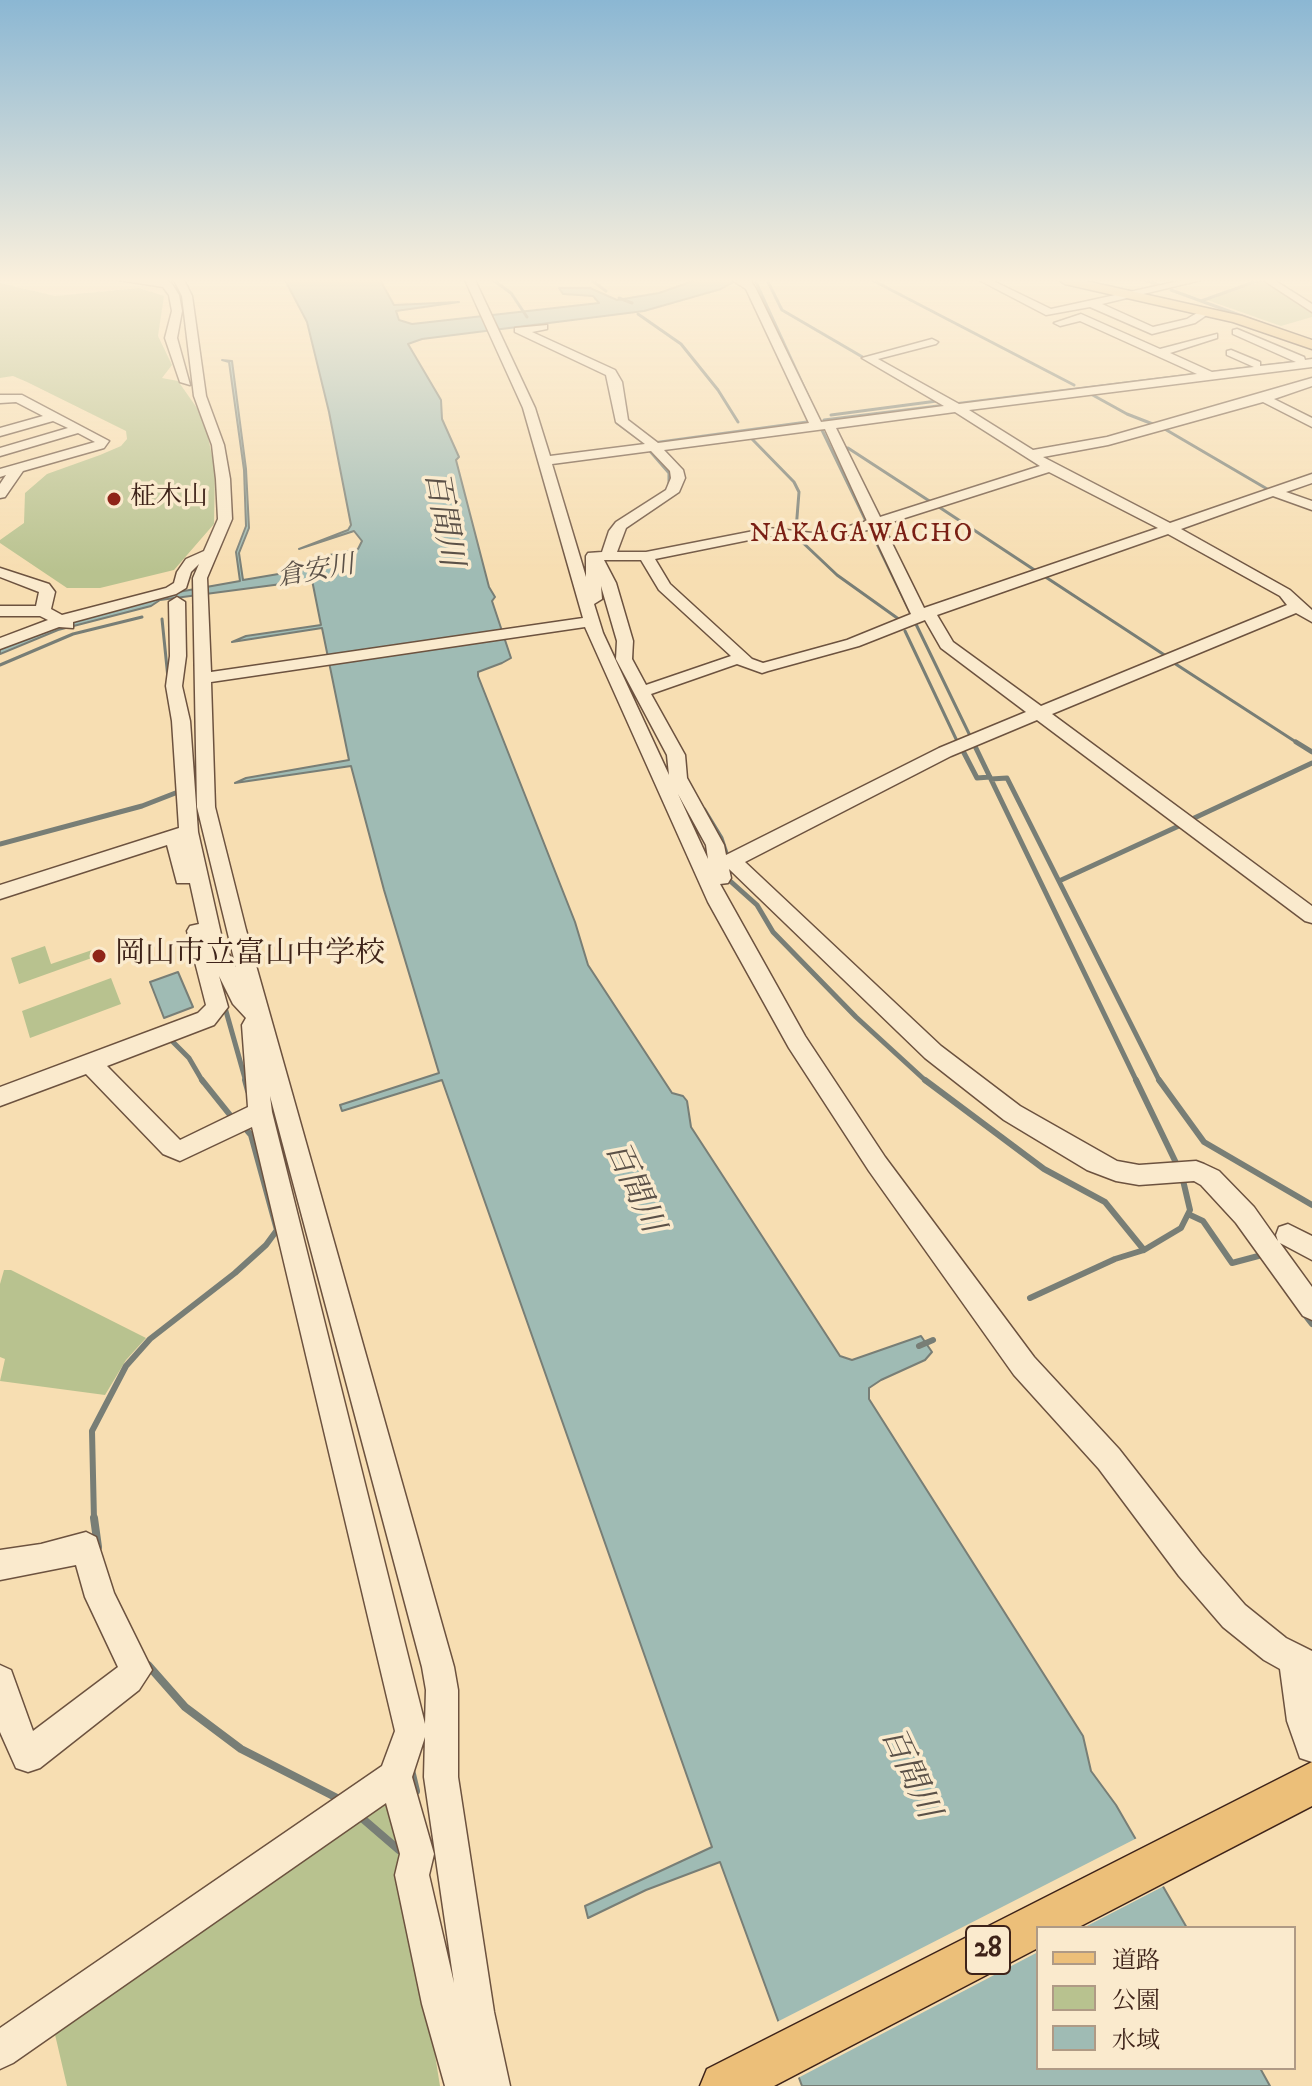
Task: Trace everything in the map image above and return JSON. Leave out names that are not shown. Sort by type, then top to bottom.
[{"type":"main road","name":"28","points":[[724,2086],[1312,1783]]},
{"type":"street","points":[[184,377],[200,396]]},
{"type":"street","points":[[198,377],[200,396],[218,445],[225,519],[202,569],[200,588],[206,807],[259,1017],[438,1667],[442,1690],[441,1777],[476,2012],[491,2086]]},
{"type":"street","points":[[517,377],[545,461],[589,617],[634,723],[731,927],[797,1042],[999,1336],[1109,1459],[1190,1565],[1234,1616],[1275,1649],[1303,1664],[1303,1721],[1312,1746]]},
{"type":"street","points":[[202,678],[569,624],[589,617],[594,603],[591,564],[602,556],[621,525],[666,498],[677,485],[676,470],[651,444],[622,422],[613,377]]},
{"type":"street","points":[[797,377],[874,524],[918,616],[947,645],[1312,916]]},
{"type":"street","points":[[805,377],[824,418],[820,422]]},
{"type":"street","points":[[902,377],[1050,467],[1168,527],[1301,603],[1312,617]]},
{"type":"street","points":[[545,461],[1152,377]]},
{"type":"street","points":[[1030,455],[1108,441],[1312,382]]},
{"type":"street","points":[[0,399],[18,398],[103,441],[99,445],[0,473]]},
{"type":"street","points":[[1264,398],[1312,423]]},
{"type":"street","points":[[17,470],[4,451],[1,430],[55,416]]},
{"type":"street","points":[[4,451],[79,429]]},
{"type":"street","points":[[602,556],[646,556],[769,532],[812,539],[874,524],[1050,467]]},
{"type":"street","points":[[0,494],[17,470]]},
{"type":"street","points":[[646,556],[664,587],[744,659],[762,668],[853,643],[918,616],[1312,478]]},
{"type":"street","points":[[1273,492],[1312,506]]},
{"type":"street","points":[[0,644],[56,622],[171,591],[181,585],[184,572],[191,562],[210,554]]},
{"type":"street","points":[[602,556],[625,641],[624,659],[646,690],[676,755],[678,778],[725,862],[933,1052],[1012,1113],[1095,1163],[1139,1175],[1181,1172],[1202,1173],[1210,1178],[1245,1215],[1312,1308]]},
{"type":"street","points":[[0,572],[44,587],[56,622]]},
{"type":"street","points":[[0,611],[56,622],[177,602],[189,591],[200,588]]},
{"type":"street","points":[[0,1097],[206,1019],[217,1007],[207,944],[181,834],[181,721],[174,686],[178,656],[177,602]]},
{"type":"street","points":[[725,862],[971,741],[1301,603]]},
{"type":"street","points":[[0,658],[56,622]]},
{"type":"street","points":[[646,690],[744,659]]},
{"type":"street","points":[[634,723],[644,725],[664,750],[676,755]]},
{"type":"street","points":[[0,892],[181,834]]},
{"type":"street","points":[[725,862],[723,887],[734,914],[731,927]]},
{"type":"street","points":[[207,944],[241,998],[259,1017]]},
{"type":"street","points":[[259,1017],[253,1025],[244,1120],[411,1731],[395,1777],[417,1854],[412,1875],[440,2004],[464,2086]]},
{"type":"street","points":[[90,1063],[171,1147],[180,1151],[244,1120]]},
{"type":"street","points":[[1288,1235],[1312,1249]]},
{"type":"street","points":[[0,1565],[41,1559],[86,1547],[100,1597],[136,1670],[28,1756],[11,1720],[0,1681]]},
{"type":"street","points":[[0,2050],[395,1777]]},
{"type":"green space","points":[[16,377],[163,377],[178,381],[204,418],[215,470],[214,524],[174,570],[100,588],[67,588],[0,543],[24,523],[25,493],[47,474],[121,446],[127,439],[126,431]]},
{"type":"green space","points":[[45,946],[51,964],[98,948],[100,955],[19,984],[11,958]]},
{"type":"green space","points":[[111,978],[121,1004],[30,1038],[22,1011]]},
{"type":"green space","points":[[4,1270],[11,1270],[146,1338],[126,1360],[105,1395],[0,1381],[5,1359],[0,1357],[0,1284]]},
{"type":"green space","points":[[393,1793],[440,2086],[67,2086],[53,2026]]},
{"type":"water","points":[[231,377],[234,377],[246,469],[249,528],[239,553],[243,580],[308,569],[311,559],[358,549],[362,541],[354,531],[299,549],[348,530],[351,525],[321,377],[428,377],[441,400],[442,419],[459,457],[456,460],[489,587],[495,597],[492,601],[511,658],[478,672],[478,676],[575,922],[588,965],[672,1093],[683,1096],[687,1101],[691,1127],[840,1356],[852,1360],[921,1336],[932,1352],[925,1360],[869,1388],[869,1399],[1083,1736],[1091,1771],[1116,1805],[1186,1926],[1036,1926],[1036,2070],[1261,2070],[1270,2086],[802,2086],[720,1862],[646,1890],[588,1918],[585,1906],[712,1847],[442,1080],[342,1111],[340,1105],[439,1073],[384,890],[351,766],[235,783],[246,778],[349,760],[322,628],[232,642],[246,636],[321,625],[312,580],[160,600],[151,606],[58,630],[0,654],[0,647],[59,624],[167,594],[240,581],[236,552],[246,526],[244,470]]},
{"type":"water","points":[[178,972],[193,1007],[164,1018],[150,982]]},
{"type":"pier","points":[[1139,1837],[1166,1885],[1087,1926],[1036,1926],[1036,1953],[796,2079],[775,2023]]},
{"type":"waterway","points":[[708,377],[738,422]]},
{"type":"waterway","points":[[800,377],[814,409]]},
{"type":"waterway","points":[[1059,377],[1074,385]]},
{"type":"waterway","points":[[824,420],[1171,377]]},
{"type":"waterway","points":[[1089,393],[1127,414],[1163,428],[1274,493]]},
{"type":"waterway","points":[[831,415],[937,401],[933,399]]},
{"type":"waterway","points":[[614,406],[617,423],[643,442]]},
{"type":"waterway","points":[[653,443],[807,422]]},
{"type":"waterway","points":[[820,426],[974,744]]},
{"type":"waterway","points":[[751,438],[794,482],[799,492],[796,530]]},
{"type":"waterway","points":[[843,448],[848,448],[934,504]]},
{"type":"waterway","points":[[649,450],[669,473],[669,485]]},
{"type":"waterway","points":[[939,507],[1036,571]]},
{"type":"waterway","points":[[799,539],[837,575],[900,620]]},
{"type":"waterway","points":[[1044,576],[1166,656]]},
{"type":"waterway","points":[[0,665],[73,634],[142,617]]},
{"type":"waterway","points":[[162,619],[168,678]]},
{"type":"waterway","points":[[905,631],[957,741]]},
{"type":"waterway","points":[[631,638],[632,660],[648,691]]},
{"type":"waterway","points":[[1174,663],[1299,744]]},
{"type":"waterway","points":[[973,742],[990,777]]},
{"type":"waterway","points":[[1296,742],[1312,752]]},
{"type":"waterway","points":[[962,749],[977,778],[990,777]]},
{"type":"waterway","points":[[1190,820],[1312,763]]},
{"type":"waterway","points":[[990,777],[1137,1082]]},
{"type":"waterway","points":[[991,779],[1007,778],[1160,1082]]},
{"type":"waterway","points":[[0,844],[142,806],[178,792]]},
{"type":"waterway","points":[[704,810],[721,838],[727,856]]},
{"type":"waterway","points":[[1059,881],[1181,825]]},
{"type":"waterway","points":[[728,874],[729,880],[757,905],[773,932],[856,1017],[927,1082]]},
{"type":"waterway","points":[[224,1004],[246,1082]]},
{"type":"waterway","points":[[173,1042],[189,1058],[203,1082]]},
{"type":"waterway","points":[[202,1080],[234,1120]]},
{"type":"waterway","points":[[245,1080],[248,1091]]},
{"type":"waterway","points":[[925,1080],[1044,1169],[1105,1202],[1144,1250]]},
{"type":"waterway","points":[[1136,1080],[1178,1167]]},
{"type":"waterway","points":[[1159,1080],[1204,1142],[1312,1205]]},
{"type":"waterway","points":[[94,1520],[92,1431],[126,1366],[150,1339],[235,1273],[266,1245],[277,1230],[251,1135],[245,1128]]},
{"type":"waterway","points":[[1182,1176],[1190,1210],[1188,1214]]},
{"type":"waterway","points":[[1144,1250],[1181,1228],[1188,1214]]},
{"type":"waterway","points":[[1188,1214],[1203,1221],[1232,1263],[1262,1255]]},
{"type":"waterway","points":[[1030,1298],[1115,1259],[1144,1250]]},
{"type":"waterway","points":[[1305,1315],[1312,1324]]},
{"type":"waterway","points":[[919,1346],[933,1340]]},
{"type":"waterway","points":[[94,1518],[98,1547]]},
{"type":"waterway","points":[[148,1665],[185,1707],[241,1749],[341,1800]]},
{"type":"waterway","points":[[411,1770],[416,1791]]},
{"type":"waterway","points":[[363,1819],[399,1850]]},
{"type":"place","name":"柾木山","points":[[114,499]]},
{"type":"place","name":"岡山市立富山中学校","points":[[99,956]]},
{"type":"district","name":"NAKAGAWACHO","points":[[862,536]]},
{"type":"water label","name":"百間川","points":[[441,519]]},
{"type":"water label","name":"倉安川","points":[[316,573]]},
{"type":"water label","name":"百間川","points":[[632,1188]]},
{"type":"water label","name":"百間川","points":[[908,1774]]}]
